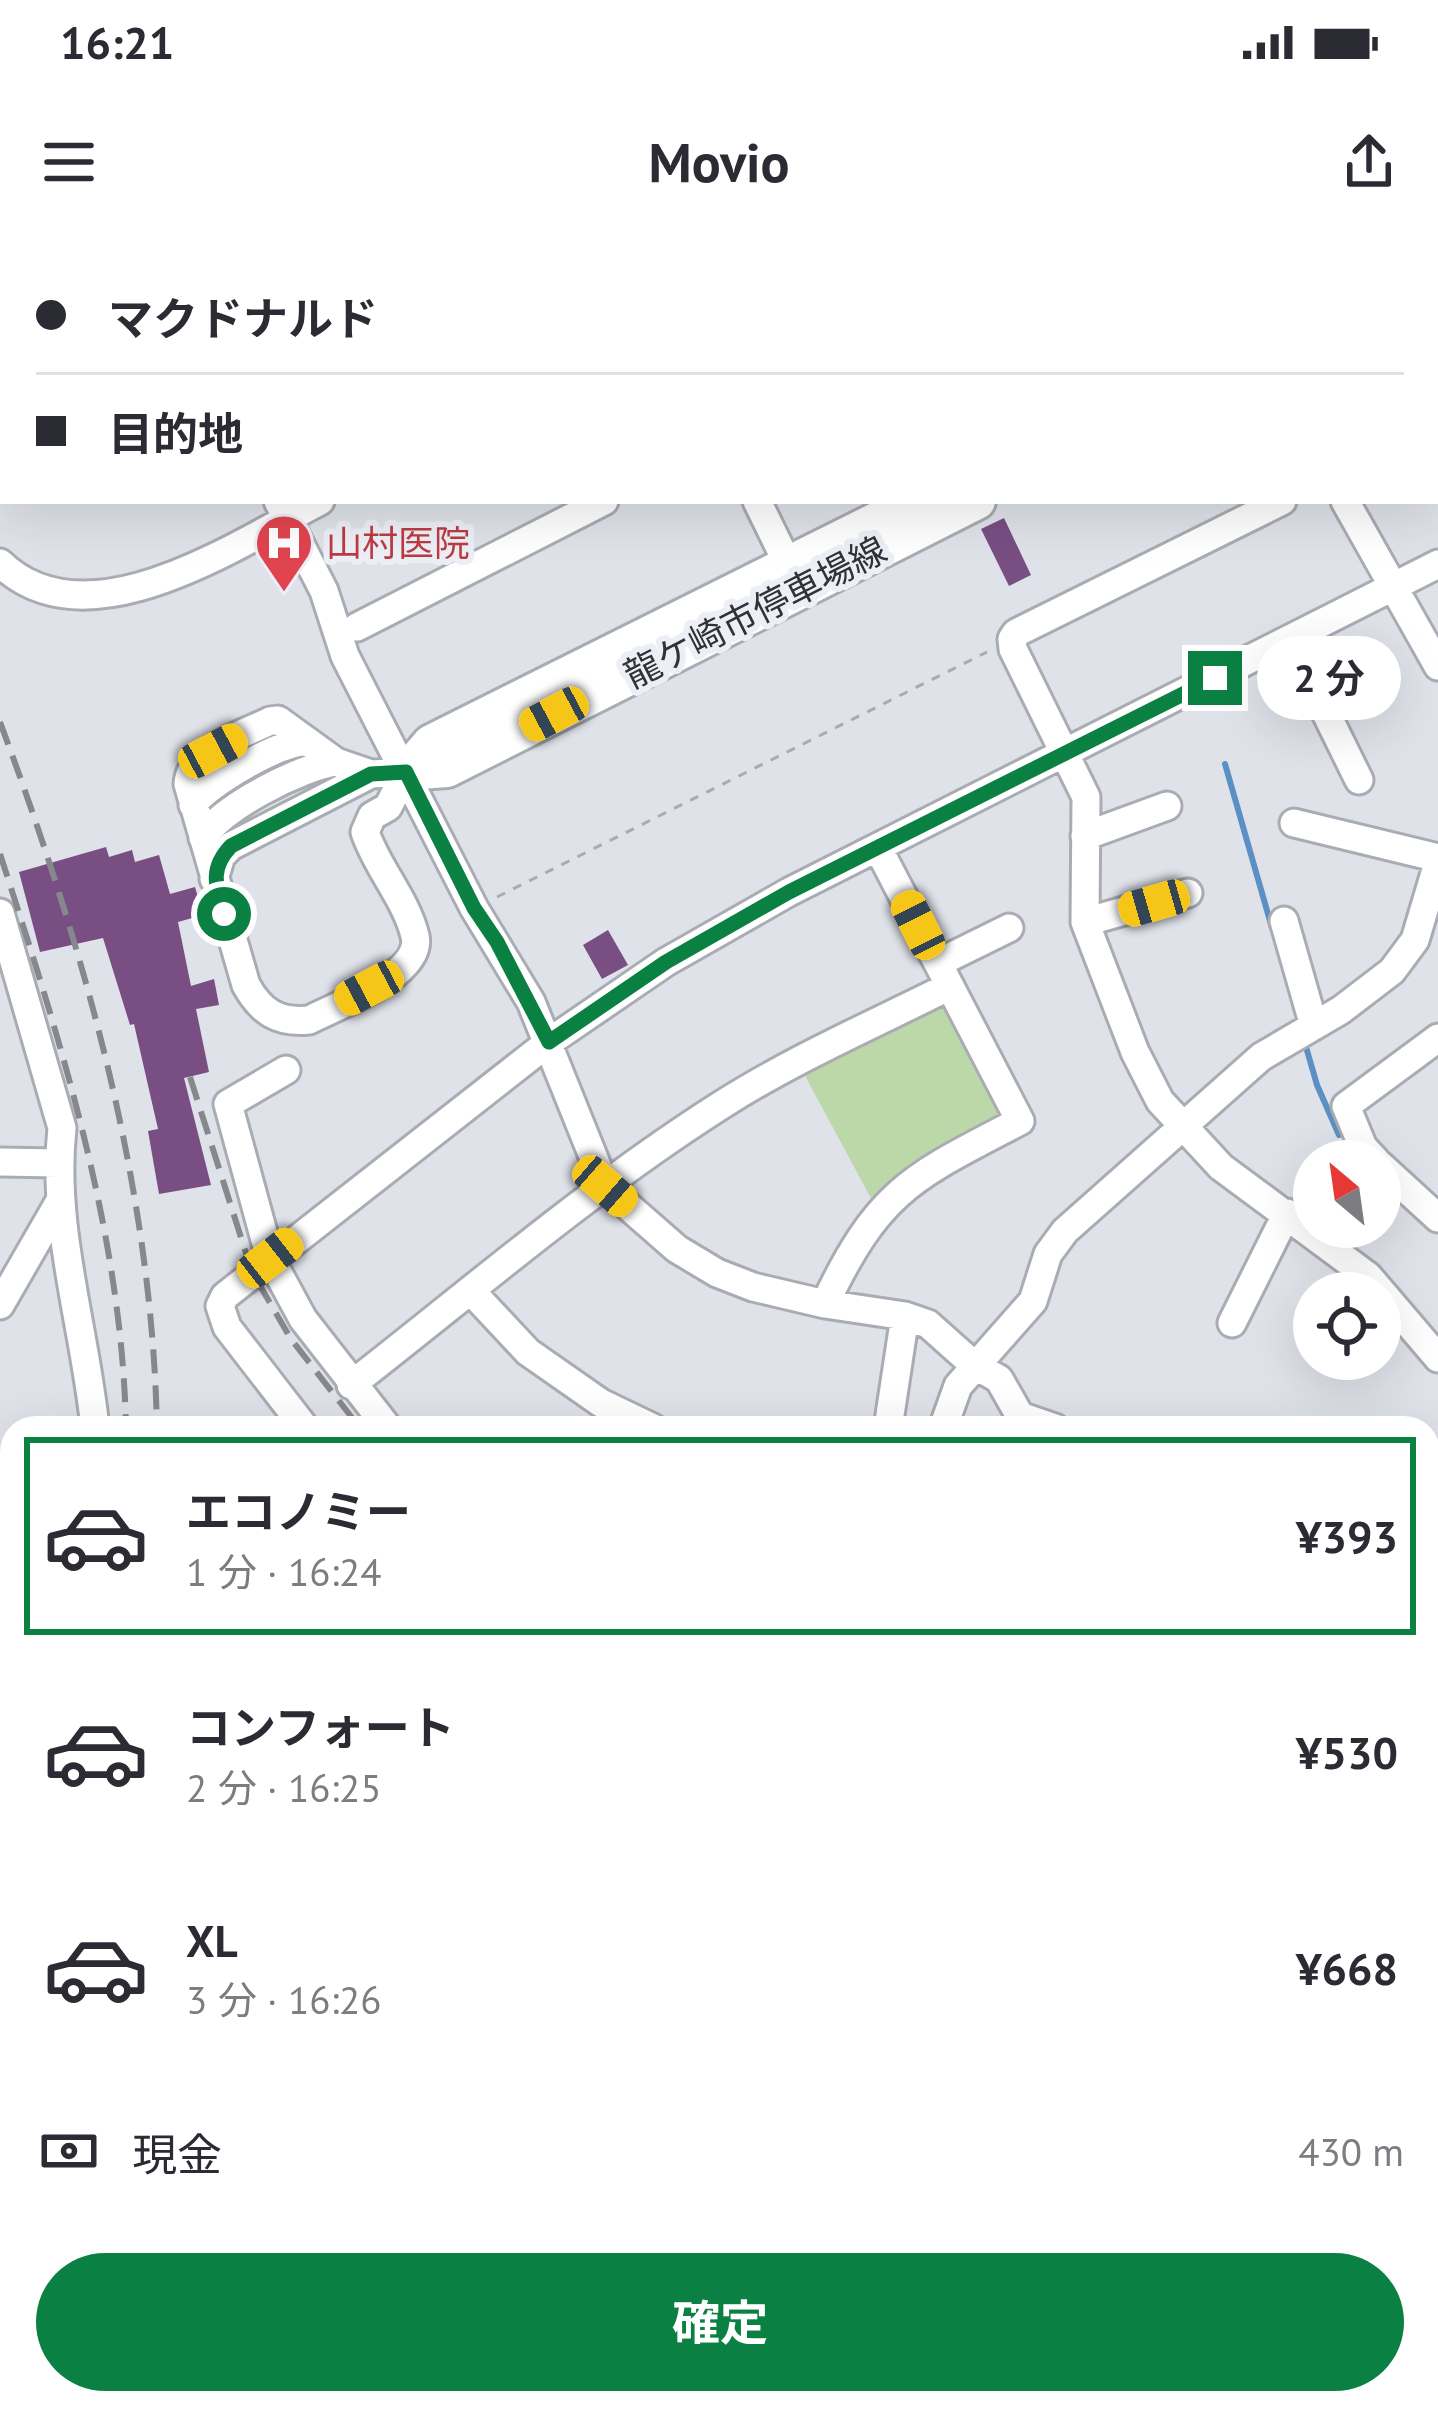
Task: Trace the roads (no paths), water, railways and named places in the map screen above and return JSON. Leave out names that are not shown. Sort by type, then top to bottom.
[{"type":"main road","name":"龍ケ崎市停車場線","points":[[388,773],[431,743],[910,504]]},
{"type":"main road","name":"龍ケ崎市停車場線","points":[[388,773],[447,769],[971,504]]},
{"type":"street","points":[[357,627],[598,504]]},
{"type":"street","points":[[759,504],[781,548]]},
{"type":"street","points":[[1276,504],[1016,634],[1013,649],[1086,797],[1085,922],[1135,1052],[1160,1101],[1221,1167],[1368,1276],[1438,1358]]},
{"type":"street","points":[[1347,504],[1438,666]]},
{"type":"street","points":[[0,563],[36,586],[95,598],[154,584],[282,510],[324,591],[388,773],[497,942],[549,1042],[605,1186],[677,1249],[717,1273],[753,1287],[928,1324],[974,1365],[999,1379],[1019,1416]]},
{"type":"street","points":[[296,1416],[221,1316],[225,1296],[549,1042],[666,962],[789,892],[1438,564]]},
{"type":"street","points":[[1290,640],[1359,780]]},
{"type":"street","points":[[291,742],[306,742],[336,762],[388,773],[388,808],[372,816],[365,832],[415,936],[413,955],[400,972],[309,1020],[278,1019],[255,1001],[246,985],[193,805],[206,790],[291,742]]},
{"type":"street","points":[[202,838],[220,816],[312,767],[336,762]]},
{"type":"street","points":[[214,879],[221,856],[231,846],[388,773]]},
{"type":"street","points":[[1085,836],[1167,806]]},
{"type":"street","points":[[947,1416],[958,1386],[1033,1301],[1048,1254],[1065,1231],[1261,1057],[1367,993],[1403,960],[1414,940],[1438,861],[1294,823]]},
{"type":"street","points":[[825,1304],[846,1258],[895,1193],[926,1170],[1020,1121],[878,848]]},
{"type":"street","points":[[1085,922],[1188,893]]},
{"type":"street","points":[[0,914],[62,1128],[61,1199],[92,1416]]},
{"type":"street","points":[[1284,921],[1314,1026]]},
{"type":"street","points":[[352,1385],[605,1186],[729,1100],[944,975],[1009,928]]},
{"type":"street","points":[[1361,1140],[1346,1106],[1438,1038]]},
{"type":"street","points":[[286,1070],[228,1104],[270,1258],[303,1318],[378,1416]]},
{"type":"street","points":[[0,1162],[58,1163]]},
{"type":"street","points":[[1401,1184],[1438,1218]]},
{"type":"street","points":[[4,1289],[61,1199]]},
{"type":"street","points":[[1232,1323],[1287,1213]]},
{"type":"street","points":[[471,1291],[528,1352],[601,1403],[628,1416]]},
{"type":"street","points":[[890,1416],[905,1316]]},
{"type":"waterway","points":[[1225,764],[1272,928]]},
{"type":"waterway","points":[[1304,1040],[1339,1135]]},
{"type":"railway","points":[[0,722],[59,893],[108,1069],[142,1247],[156,1416]]},
{"type":"railway","points":[[0,854],[84,1137],[113,1282],[125,1416]]},
{"type":"railway","points":[[190,1077],[252,1272],[291,1339],[351,1416]]},
{"type":"place","name":"山村医院","points":[[284,594]]}]
